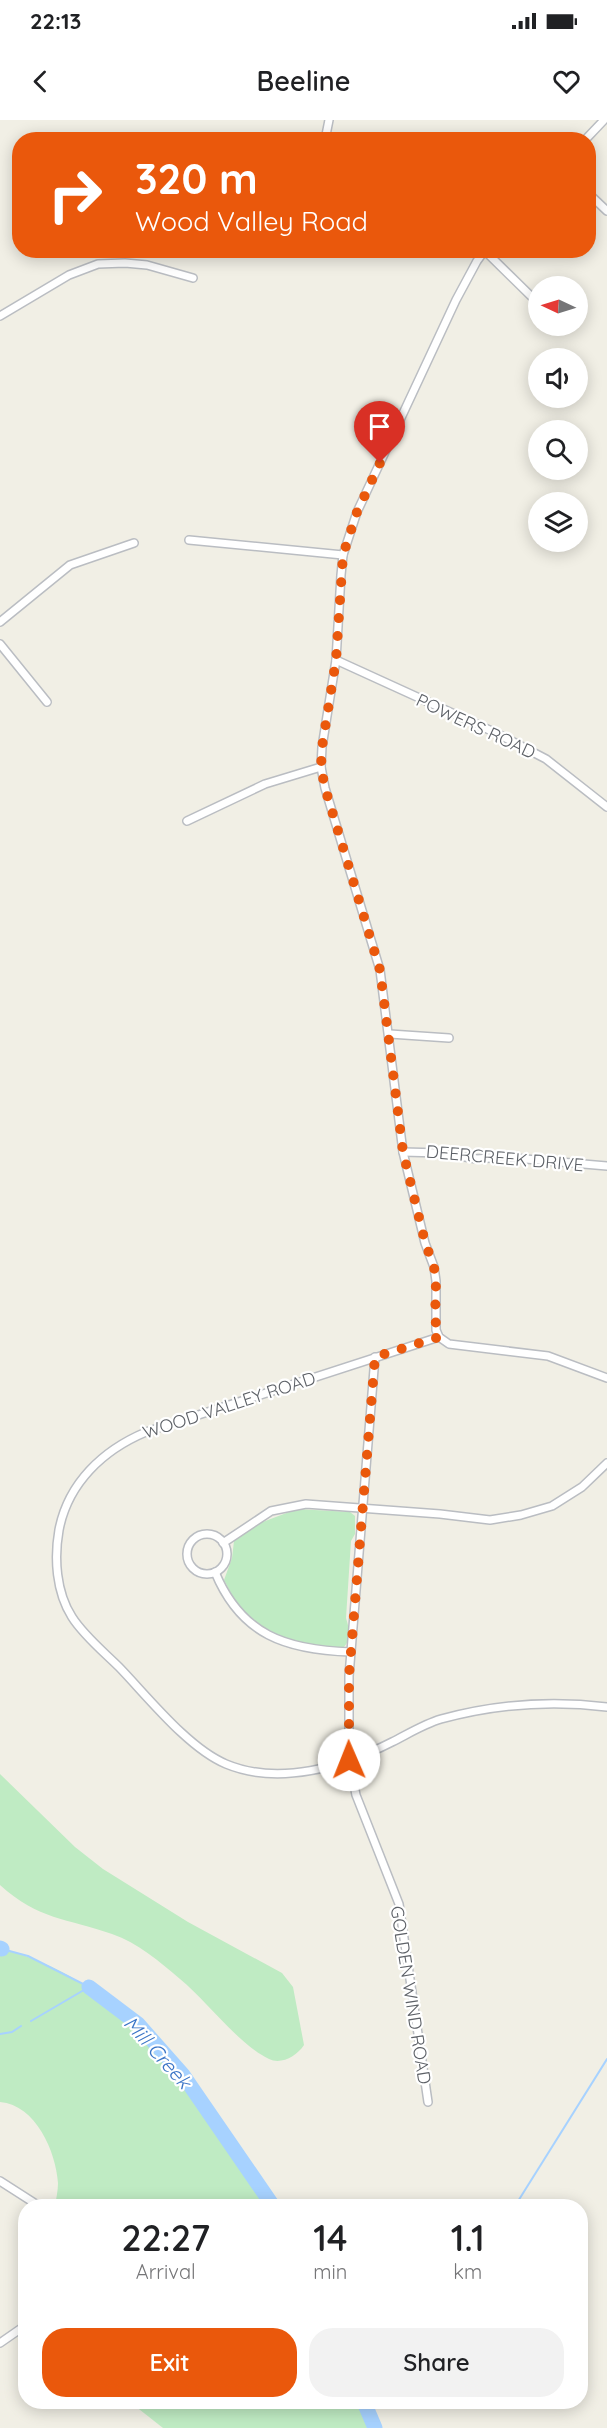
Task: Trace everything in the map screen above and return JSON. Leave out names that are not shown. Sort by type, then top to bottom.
[{"type":"street","points":[[593,132],[604,120]]},
{"type":"street","points":[[596,201],[607,212]]},
{"type":"street","points":[[479,258],[456,300],[387,446],[357,512],[343,555],[336,660],[321,767],[325,788],[380,970],[390,1034],[403,1152],[425,1242],[434,1267],[435,1319],[441,1339],[459,1346],[506,1349],[548,1356],[607,1378]]},
{"type":"street","points":[[492,258],[528,293]]},
{"type":"street","points":[[0,316],[69,275],[98,264],[125,262],[147,265],[193,278]]},
{"type":"street","points":[[189,540],[343,555]]},
{"type":"street","points":[[0,622],[70,565],[134,543]]},
{"type":"street","points":[[0,644],[47,702]]},
{"type":"street","name":"POWERS ROAD","points":[[336,660],[496,733],[546,759],[607,807]]},
{"type":"street","points":[[187,821],[265,784],[321,767]]},
{"type":"street","points":[[390,1034],[448,1038]]},
{"type":"street","name":"DEERCREEK DRIVE","points":[[403,1152],[441,1153],[477,1159],[503,1157],[607,1166]]},
{"type":"street","name":"WOOD VALLEY ROAD","points":[[349,1760],[299,1773],[265,1773],[225,1764],[190,1741],[72,1617],[60,1587],[56,1560],[60,1527],[68,1502],[78,1483],[105,1455],[126,1441],[375,1357],[441,1339]]},
{"type":"street","name":"GOLDEN WIND ROAD","points":[[375,1357],[351,1652],[348,1708],[349,1760],[356,1796],[399,1904],[428,2102]]},
{"type":"street","points":[[223,1543],[271,1511],[306,1504],[490,1520],[521,1515],[552,1506],[582,1487],[607,1463]]},
{"type":"street","points":[[204,1534],[213,1535],[223,1543],[226,1550],[226,1559],[222,1567],[215,1572],[206,1574],[194,1569],[189,1562],[188,1548],[192,1541],[204,1534]]},
{"type":"street","points":[[215,1572],[225,1595],[241,1614],[254,1626],[277,1641],[299,1647],[351,1652]]},
{"type":"street","points":[[349,1760],[379,1749],[439,1719],[500,1707],[567,1702],[607,1707]]},
{"type":"street","points":[[0,2181],[28,2199]]},
{"type":"street","points":[[0,2343],[18,2331]]},
{"type":"green space","points":[[297,1509],[350,1512],[355,1516],[346,1618],[349,1637],[344,1647],[298,1642],[270,1631],[245,1613],[235,1601],[224,1580],[232,1558],[234,1541],[260,1523]]},
{"type":"green space","points":[[0,1774],[75,1847],[103,1869],[188,1922],[282,1973],[293,1987],[304,2045],[301,2049],[284,2060],[269,2059],[246,2043],[191,1988],[139,1947],[112,1934],[40,1912],[0,1885]]},
{"type":"green space","points":[[0,1948],[62,1972],[90,1989],[141,2029],[185,2078],[268,2199],[56,2199],[58,2186],[56,2171],[42,2132],[24,2112],[13,2105],[0,2102]]},
{"type":"green space","points":[[139,2409],[367,2409],[375,2428],[163,2428]]},
{"type":"waterway","name":"Mill Creek","points":[[2,1949],[28,1956],[89,1987]]},
{"type":"waterway","points":[[31,2021],[89,1987]]},
{"type":"waterway","name":"Mill Creek","points":[[89,1987],[138,2024],[183,2075],[268,2199]]},
{"type":"waterway","points":[[0,2034],[12,2032],[21,2026]]},
{"type":"waterway","points":[[519,2199],[607,2059]]},
{"type":"waterway","name":"Mill Creek","points":[[367,2409],[375,2428]]},
{"type":"route","points":[[349,1760],[349,1676],[375,1357],[439,1337],[435,1319],[434,1267],[425,1242],[403,1152],[387,1008],[380,970],[325,788],[321,767],[336,660],[343,555],[357,512],[380,463]]}]
